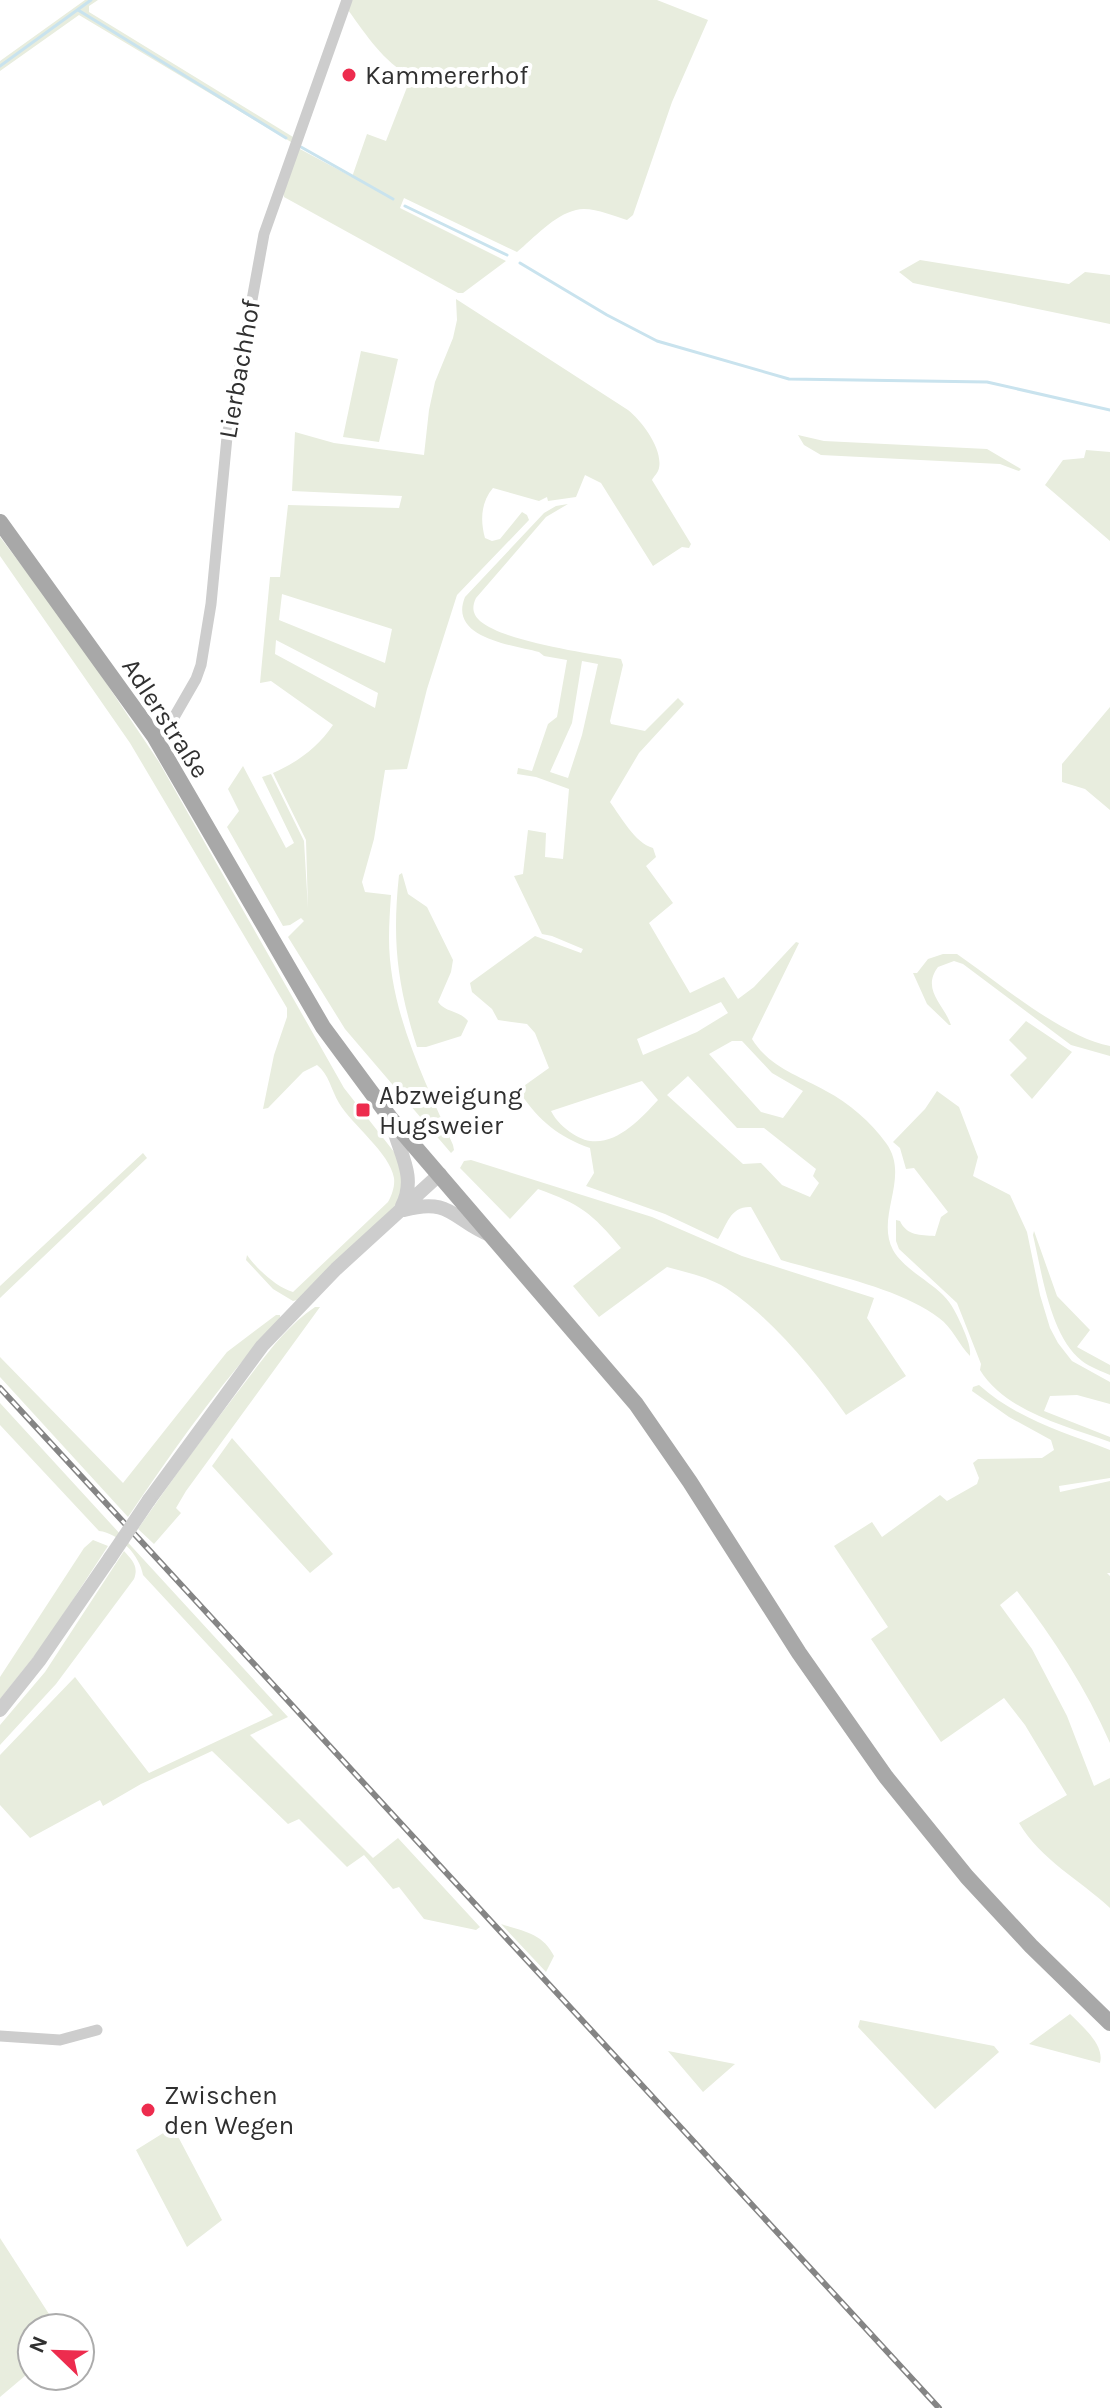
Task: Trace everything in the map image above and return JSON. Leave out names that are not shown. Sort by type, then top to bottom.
[{"type":"main road","name":"Adlerstraße","points":[[0,522],[154,736],[323,1027],[391,1119],[636,1404],[690,1482],[799,1653],[886,1777],[967,1877],[1031,1946],[1110,2023]]},
{"type":"street","name":"Lierbachhof","points":[[154,736],[173,719],[201,665],[211,604],[227,437],[264,234],[347,0]]},
{"type":"street","points":[[391,1119],[395,1139],[408,1169],[407,1197],[399,1211]]},
{"type":"street","points":[[0,1710],[39,1661],[149,1500],[262,1346],[336,1269],[440,1174]]},
{"type":"street","points":[[399,1211],[438,1206],[453,1211],[474,1229],[492,1236]]},
{"type":"street","points":[[0,2036],[60,2040],[97,2030]]},
{"type":"shaded area","points":[[85,0],[98,0],[89,6],[89,12],[293,137],[291,142],[79,15],[0,71],[0,61]]},
{"type":"shaded area","points":[[351,0],[657,0],[708,20],[672,102],[633,215],[627,220],[595,210],[576,210],[552,222],[517,252],[404,198],[400,208],[506,261],[463,293],[458,293],[284,197],[283,190],[298,148],[352,177],[367,134],[386,141],[411,77],[384,56],[369,38],[348,10]]},
{"type":"shaded area","points":[[920,260],[1069,284],[1085,272],[1110,275],[1110,324],[913,283],[899,272]]},
{"type":"shaded area","points":[[456,299],[634,415],[658,452],[659,468],[652,480],[691,544],[689,548],[682,547],[653,566],[601,483],[585,475],[576,497],[548,501],[547,497],[539,501],[493,488],[486,499],[482,518],[485,538],[492,541],[500,539],[522,512],[529,520],[457,595],[427,689],[407,769],[385,770],[374,839],[362,882],[365,892],[391,895],[389,938],[395,992],[410,1045],[453,1145],[451,1153],[345,1029],[288,937],[304,921],[301,918],[283,926],[227,827],[239,811],[228,789],[243,766],[286,848],[294,843],[262,777],[271,774],[304,841],[308,909],[306,840],[273,773],[307,753],[333,725],[271,681],[260,683],[270,577],[280,577],[288,505],[399,508],[402,496],[292,491],[295,432],[334,443],[424,455],[435,382],[457,320]],"holes":[[[282,594],[392,629],[385,663],[279,620]],[[276,640],[378,693],[375,708],[275,654]]]},
{"type":"shaded area","points":[[361,351],[398,359],[379,442],[343,437]]},
{"type":"shaded area","points":[[798,435],[824,441],[987,449],[1021,469],[1019,471],[1000,464],[821,455],[804,445]]},
{"type":"shaded area","points":[[1086,450],[1110,452],[1110,541],[1045,485],[1063,460],[1084,458]]},
{"type":"shaded area","points":[[568,504],[546,517],[476,598],[473,607],[475,616],[492,628],[527,641],[621,659],[623,665],[611,724],[645,731],[678,698],[684,704],[639,753],[610,802],[634,835],[653,848],[656,857],[646,866],[673,903],[649,923],[690,993],[724,977],[738,999],[754,987],[796,942],[799,943],[752,1039],[776,1064],[851,1107],[886,1143],[895,1169],[888,1224],[893,1250],[903,1263],[949,1302],[967,1337],[970,1356],[944,1322],[923,1307],[863,1283],[781,1260],[751,1207],[734,1213],[718,1239],[665,1214],[586,1186],[594,1173],[590,1148],[551,1127],[521,1094],[521,1088],[549,1068],[535,1033],[527,1024],[498,1020],[492,1009],[472,992],[470,983],[535,936],[581,953],[583,949],[542,934],[514,876],[523,874],[528,830],[546,833],[545,857],[563,859],[569,789],[517,774],[518,768],[532,771],[548,724],[557,717],[567,660],[544,656],[486,637],[474,631],[462,611],[465,597],[544,513]],"holes":[[[582,661],[598,664],[582,735],[568,778],[550,772],[572,723]],[[721,1002],[728,1013],[697,1032],[643,1055],[637,1039]],[[732,1041],[742,1041],[772,1073],[803,1091],[783,1118],[761,1112],[709,1054]],[[688,1076],[737,1128],[764,1128],[816,1169],[813,1176],[819,1183],[810,1197],[782,1185],[761,1163],[743,1164],[667,1095]],[[642,1081],[658,1100],[630,1127],[609,1139],[585,1140],[560,1124],[551,1111]]]},
{"type":"shaded area","points":[[0,537],[70,629],[159,762],[344,1088],[398,1157],[403,1179],[394,1208],[301,1299],[293,1301],[273,1289],[246,1260],[247,1255],[267,1277],[293,1292],[388,1202],[394,1184],[391,1169],[378,1149],[345,1112],[317,1065],[303,1072],[268,1108],[263,1109],[287,1008],[130,743],[0,556]]},
{"type":"shaded area","points":[[1110,707],[1110,810],[1085,789],[1062,782],[1062,764]]},
{"type":"shaded area","points":[[402,873],[408,894],[427,907],[453,960],[438,1002],[468,1021],[461,1036],[426,1047],[417,1047],[398,962],[397,899],[399,875]]},
{"type":"shaded area","points":[[957,954],[1051,1020],[1091,1041],[1110,1046],[1110,1056],[1071,1045],[963,964],[954,961],[938,967],[932,983],[949,1025],[927,1004],[913,973],[917,973],[928,959]]},
{"type":"shaded area","points":[[1026,1021],[1072,1052],[1032,1099],[1010,1075],[1027,1058],[1009,1040]]},
{"type":"shaded area","points":[[937,1091],[959,1107],[978,1157],[973,1176],[1010,1195],[1027,1232],[1040,1295],[1058,1343],[1072,1361],[1110,1382],[1110,1404],[1077,1395],[1050,1396],[1044,1411],[1110,1437],[1110,1442],[1038,1416],[1005,1397],[980,1370],[981,1364],[957,1303],[899,1249],[896,1220],[910,1232],[935,1236],[941,1217],[948,1212],[914,1168],[906,1169],[900,1148],[893,1142],[925,1109]]},
{"type":"shaded area","points":[[143,1153],[147,1158],[0,1298],[0,1286]]},
{"type":"shaded area","points":[[471,1160],[652,1217],[742,1256],[874,1298],[867,1318],[906,1376],[846,1415],[805,1362],[756,1311],[721,1285],[667,1267],[599,1317],[573,1286],[621,1248],[584,1211],[538,1189],[510,1219],[460,1168],[464,1161]]},
{"type":"shaded area","points":[[1034,1231],[1057,1296],[1090,1330],[1077,1347],[1110,1365],[1110,1375],[1082,1361],[1062,1336],[1044,1285]]},
{"type":"shaded area","points":[[315,1307],[320,1307],[186,1491],[176,1508],[181,1513],[154,1544],[138,1529],[266,1355],[293,1324]]},
{"type":"shaded area","points":[[280,1315],[280,1319],[219,1390],[128,1517],[0,1377],[0,1357],[123,1483],[227,1352]]},
{"type":"shaded area","points":[[979,1385],[1025,1416],[1110,1450],[1110,1478],[1059,1486],[1060,1492],[1110,1481],[1110,1573],[1107,1573],[1110,1576],[1110,1743],[1068,1664],[1017,1591],[1000,1605],[1032,1649],[1067,1716],[1094,1786],[1110,1778],[1110,1908],[1038,1848],[1019,1823],[1067,1795],[1025,1725],[1004,1698],[941,1742],[871,1639],[888,1627],[834,1546],[872,1522],[882,1537],[940,1495],[947,1501],[977,1484],[979,1478],[973,1463],[978,1459],[1042,1458],[1054,1450],[1051,1440],[1009,1417],[972,1391]]},
{"type":"shaded area","points":[[0,1403],[288,1717],[250,1735],[373,1858],[398,1838],[480,1927],[476,1930],[424,1919],[399,1887],[393,1889],[364,1855],[347,1867],[299,1819],[288,1824],[212,1751],[141,1784],[103,1806],[100,1800],[30,1838],[0,1805],[0,1755],[75,1677],[149,1773],[273,1715],[143,1575],[138,1560],[127,1547],[114,1536],[99,1531],[0,1425]]},
{"type":"shaded area","points":[[232,1438],[333,1554],[310,1573],[212,1466]]},
{"type":"shaded area","points":[[93,1540],[108,1546],[44,1644],[0,1699],[0,1677],[84,1548]]},
{"type":"shaded area","points":[[124,1551],[135,1567],[134,1579],[56,1684],[0,1745],[0,1725],[45,1672]]},
{"type":"shaded area","points":[[501,1924],[544,1942],[554,1956],[546,1972]]},
{"type":"shaded area","points":[[1070,2014],[1096,2043],[1100,2063],[1029,2044]]},
{"type":"shaded area","points":[[860,2020],[994,2046],[999,2052],[935,2109],[858,2027]]},
{"type":"shaded area","points":[[668,2051],[735,2064],[703,2092]]},
{"type":"shaded area","points":[[173,2127],[222,2220],[187,2247],[136,2150]]},
{"type":"shaded area","points":[[0,2238],[48,2312],[16,2312],[16,2384],[0,2397]]},
{"type":"waterway","points":[[0,66],[91,0]]},
{"type":"waterway","points":[[78,10],[286,138]]},
{"type":"waterway","points":[[301,147],[393,199]]},
{"type":"waterway","points":[[405,206],[507,255]]},
{"type":"waterway","points":[[520,263],[657,341],[789,379],[987,382],[1110,410]]},
{"type":"railway","points":[[0,1388],[939,2408]]},
{"type":"place","name":"Kammererhof","points":[[349,75]]},
{"type":"place","name":"Abzweigung Hugsweier","points":[[363,1110]]},
{"type":"place","name":"Zwischen den Wegen","points":[[148,2110]]}]
